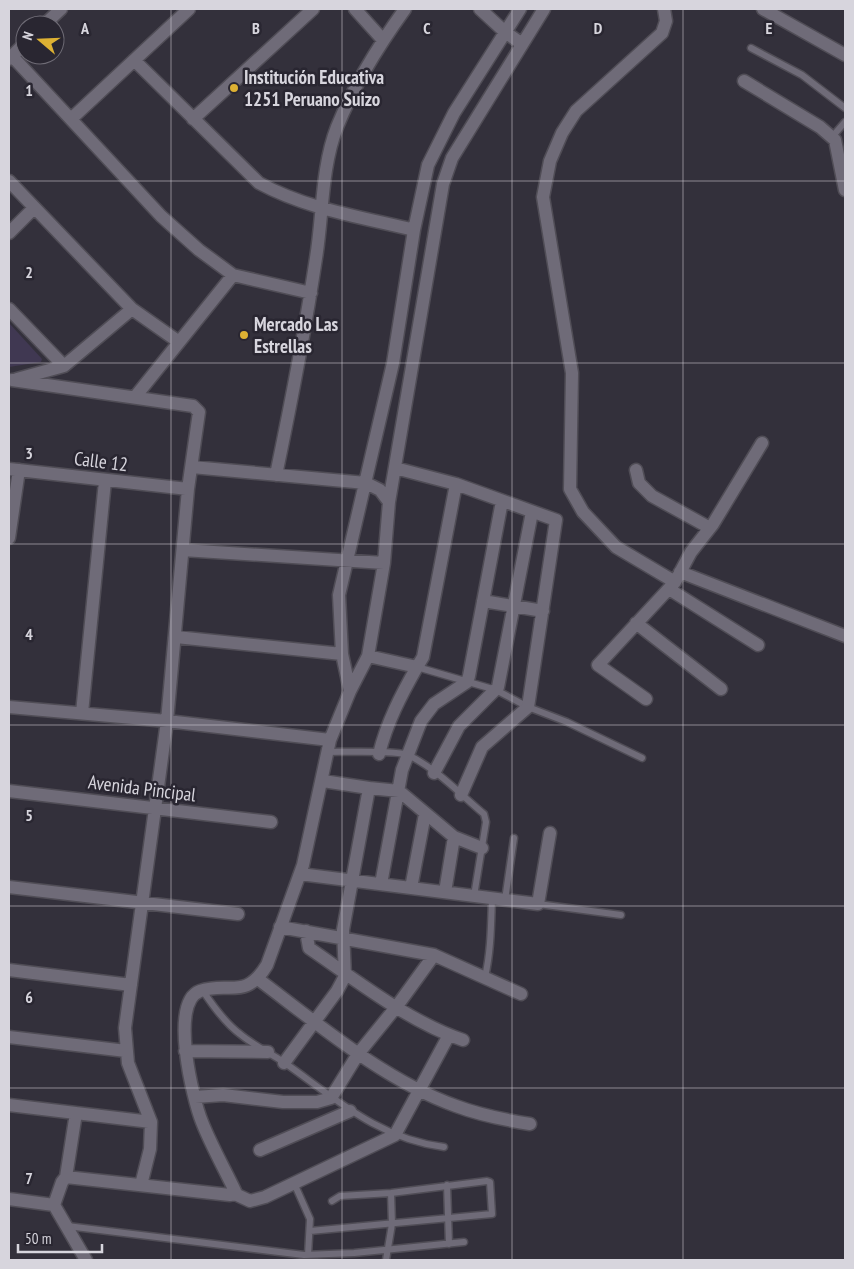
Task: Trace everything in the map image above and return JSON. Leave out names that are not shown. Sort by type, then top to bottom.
[{"type":"street","points":[[71,119],[189,9]]},
{"type":"street","points":[[193,119],[313,9]]},
{"type":"street","points":[[355,9],[383,40]]},
{"type":"street","points":[[276,475],[311,293],[330,154],[337,128],[383,40],[405,9]]},
{"type":"street","points":[[480,9],[505,32],[522,44]]},
{"type":"street","points":[[350,691],[342,654],[339,595],[392,363],[414,230],[428,165],[454,113],[520,9]]},
{"type":"street","points":[[235,1194],[201,1121],[185,1051],[186,1012],[192,998],[202,991],[240,988],[258,979],[266,965],[300,874],[323,781],[329,746],[350,691],[368,656],[384,563],[389,502],[443,184],[452,158],[544,9]]},
{"type":"street","points":[[664,9],[666,21],[662,33],[576,110],[562,133],[550,161],[543,197],[572,373],[570,489],[589,518],[616,547],[674,581],[758,645]]},
{"type":"street","points":[[763,9],[845,55]]},
{"type":"street","points":[[10,57],[71,119],[161,216],[199,250],[233,275],[311,293]]},
{"type":"street","points":[[134,60],[259,183],[284,196],[322,208],[414,230]]},
{"type":"street","points":[[744,81],[820,126],[832,137],[845,186]]},
{"type":"street","points":[[9,181],[132,309],[179,342]]},
{"type":"street","points":[[9,233],[34,208]]},
{"type":"street","points":[[135,397],[233,275]]},
{"type":"street","points":[[9,308],[64,366]]},
{"type":"street","points":[[10,380],[64,366],[132,309]]},
{"type":"street","points":[[10,380],[135,397],[197,408],[199,412],[188,489],[167,721],[125,1028],[128,1063],[151,1122],[150,1149],[141,1185]]},
{"type":"street","points":[[646,699],[598,665],[674,581],[691,552],[710,528],[762,443]]},
{"type":"street","points":[[192,467],[366,483],[380,490],[389,502]]},
{"type":"street","points":[[395,468],[456,484],[556,520],[528,707],[482,747],[461,795]]},
{"type":"street","points":[[9,538],[14,470]]},
{"type":"street","name":"Calle 12","points":[[14,470],[188,489]]},
{"type":"street","points":[[636,470],[639,483],[652,496],[710,528]]},
{"type":"street","points":[[82,713],[105,481]]},
{"type":"street","points":[[379,754],[384,733],[402,693],[423,657],[456,484]]},
{"type":"street","points":[[381,884],[402,770],[421,721],[434,704],[467,682],[502,501]]},
{"type":"street","points":[[434,773],[459,726],[496,690],[532,512]]},
{"type":"street","points":[[183,550],[384,563]]},
{"type":"street","points":[[674,581],[845,636]]},
{"type":"street","points":[[483,601],[543,611]]},
{"type":"street","points":[[636,623],[722,689]]},
{"type":"street","points":[[176,637],[342,654]]},
{"type":"street","points":[[368,656],[417,667]]},
{"type":"street","points":[[9,707],[167,721],[329,746]]},
{"type":"street","points":[[323,781],[399,791],[454,837],[482,848]]},
{"type":"street","points":[[284,1063],[337,991],[345,973],[342,938],[369,788]]},
{"type":"street","name":"Avenida Pincipal","points":[[9,791],[271,822]]},
{"type":"street","points":[[411,888],[425,814]]},
{"type":"street","points":[[300,874],[538,904],[550,833]]},
{"type":"street","points":[[445,892],[454,837]]},
{"type":"street","points":[[9,887],[238,914]]},
{"type":"street","points":[[280,927],[434,955],[521,994]]},
{"type":"street","points":[[306,931],[310,948],[345,973],[448,1035],[463,1040]]},
{"type":"street","points":[[195,1097],[223,1095],[283,1102],[317,1102],[331,1098],[358,1054],[397,1006],[434,955]]},
{"type":"street","points":[[9,970],[131,985]]},
{"type":"street","points":[[258,979],[358,1054],[420,1090],[455,1106],[493,1118],[530,1124]]},
{"type":"street","points":[[66,1177],[235,1194],[250,1201],[265,1197],[395,1135],[448,1035]]},
{"type":"street","points":[[9,1037],[126,1051]]},
{"type":"street","points":[[185,1051],[268,1052]]},
{"type":"street","points":[[9,1105],[151,1122]]},
{"type":"street","points":[[260,1150],[350,1111]]},
{"type":"street","points":[[76,1113],[66,1177],[62,1182],[54,1205],[86,1260]]},
{"type":"street","points":[[9,1199],[54,1205]]},
{"type":"lane","points":[[752,48],[802,75],[845,108]]},
{"type":"lane","points":[[832,137],[845,122]]},
{"type":"lane","points":[[417,667],[496,690],[528,707],[567,722],[642,758]]},
{"type":"lane","points":[[329,746],[379,754],[396,752],[408,755],[434,773],[484,814],[486,822],[474,896]]},
{"type":"lane","points":[[505,900],[514,838]]},
{"type":"lane","points":[[486,977],[491,950],[489,928],[492,898]]},
{"type":"lane","points":[[538,904],[621,915]]},
{"type":"lane","points":[[202,991],[217,1012],[239,1034],[284,1063],[350,1111],[395,1135],[425,1145],[444,1147]]},
{"type":"lane","points":[[310,1231],[492,1214],[490,1182],[487,1181],[391,1193],[340,1196],[332,1201]]},
{"type":"lane","points":[[294,1184],[310,1219],[308,1255]]},
{"type":"lane","points":[[447,1185],[449,1244]]},
{"type":"lane","points":[[386,1260],[392,1224],[391,1193]]},
{"type":"lane","points":[[66,1226],[308,1255],[344,1257],[387,1250],[464,1242]]},
{"type":"shaded area","points":[[9,323],[42,359],[41,362],[9,367]]},
{"type":"place","name":"Institución Educativa 1251 Peruano Suizo","points":[[234,88]]},
{"type":"place","name":"Mercado Las Estrellas","points":[[244,335]]}]
